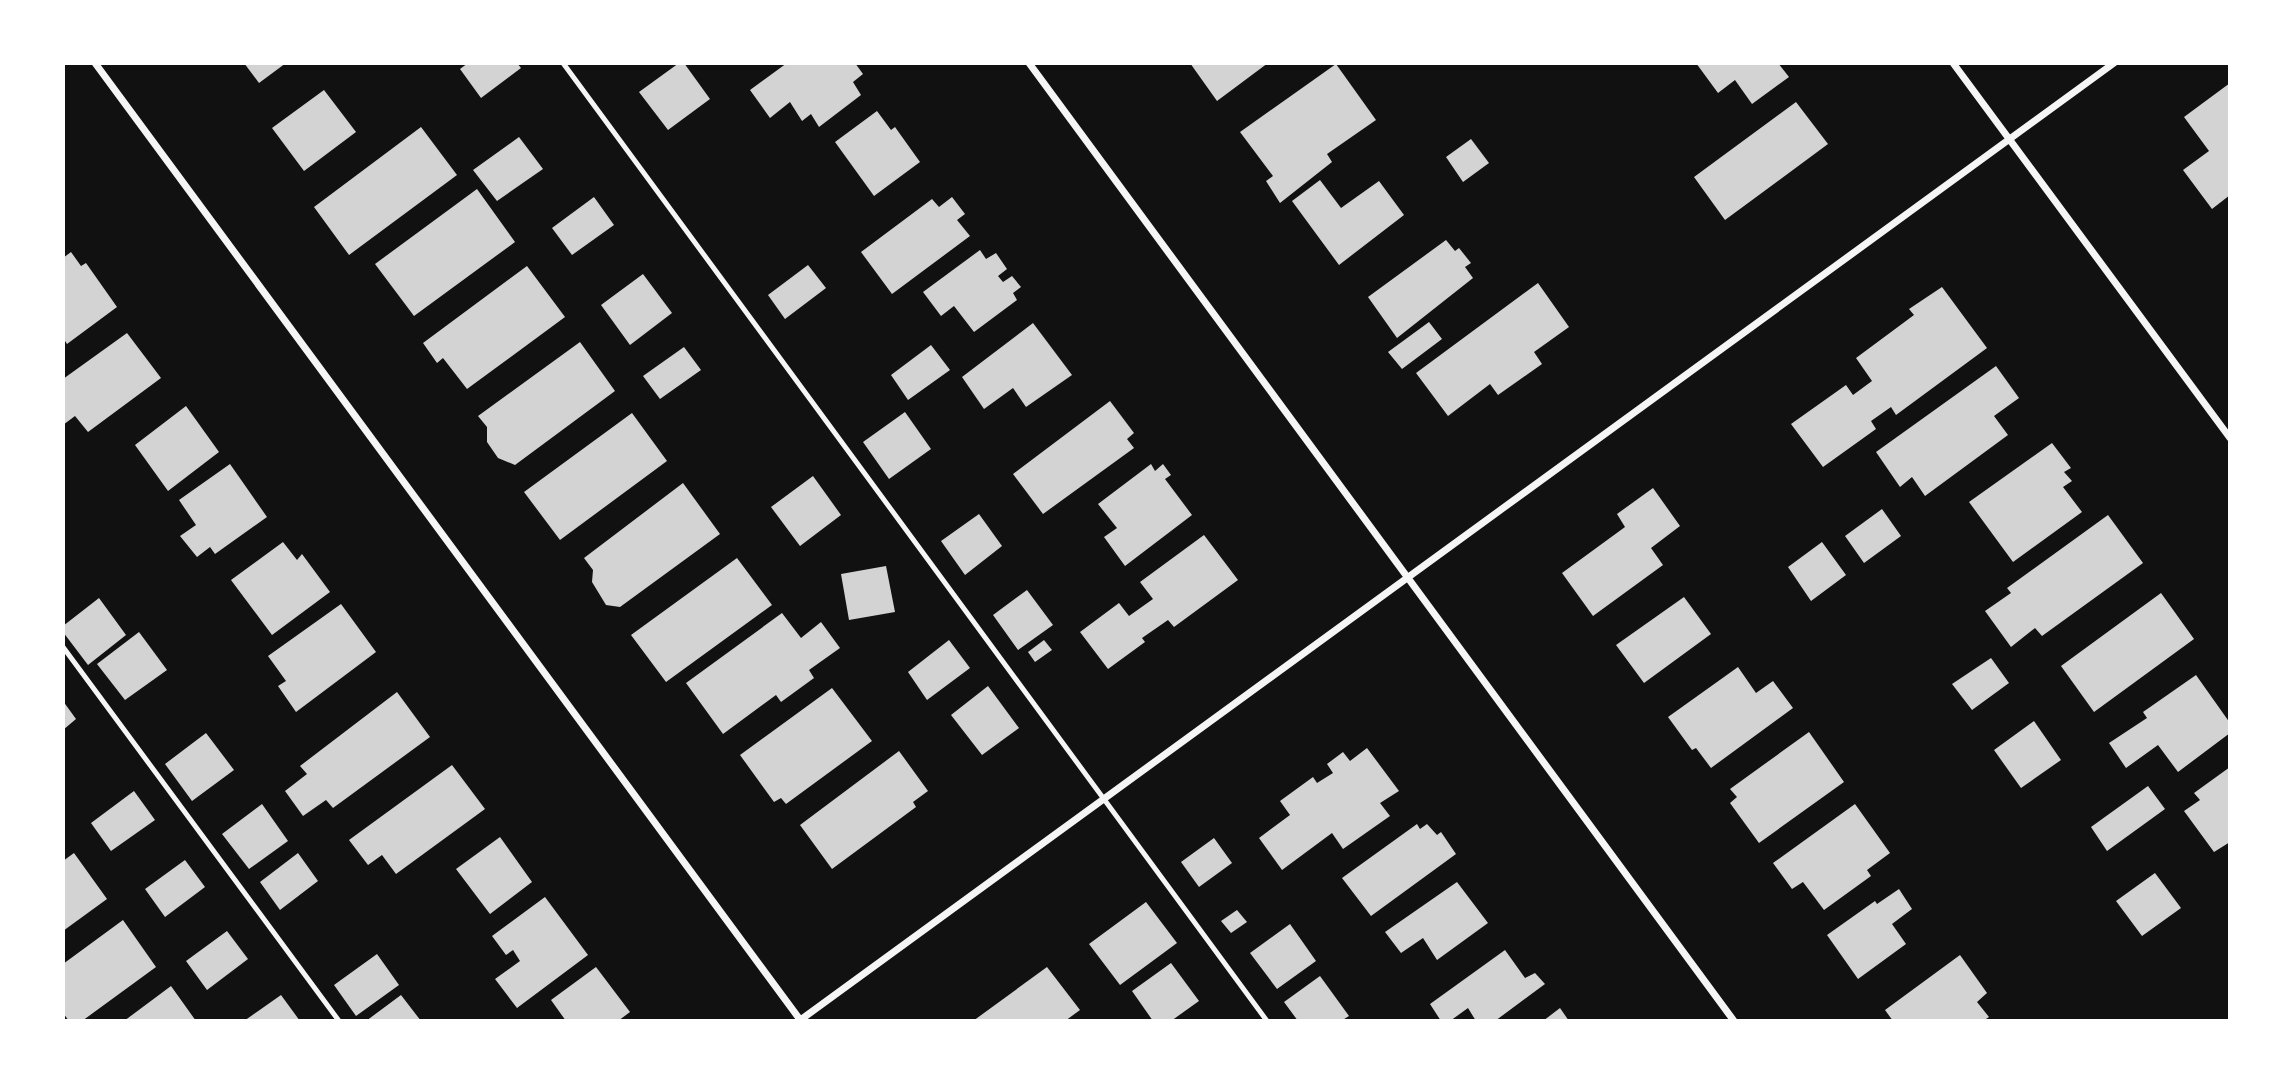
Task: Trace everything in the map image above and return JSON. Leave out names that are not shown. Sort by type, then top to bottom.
[{"type":"street","points":[[95,63],[800,1021],[2114,63]]},
{"type":"street","points":[[1029,63],[1734,1021]]},
{"type":"street","points":[[1953,63],[2230,438]]},
{"type":"lane","points":[[563,63],[1267,1021]]},
{"type":"lane","points":[[63,648],[339,1021]]},
{"type":"building","points":[[244,63],[286,63],[259,83]]},
{"type":"building","points":[[468,63],[517,63],[521,68],[481,98],[460,69]]},
{"type":"building","points":[[679,63],[684,63],[710,99],[668,130],[639,92]]},
{"type":"building","points":[[787,63],[855,63],[863,74],[853,82],[861,95],[819,127],[811,114],[802,121],[790,102],[770,118],[750,90]]},
{"type":"building","points":[[1190,63],[1268,63],[1217,101]]},
{"type":"building","points":[[1696,63],[1778,63],[1789,77],[1752,104],[1735,80],[1718,93]]},
{"type":"building","points":[[1336,64],[1376,120],[1327,154],[1332,162],[1280,203],[1266,181],[1273,176],[1240,132]]},
{"type":"building","points":[[2230,83],[2230,195],[2212,209],[2183,170],[2209,151],[2184,117]]},
{"type":"building","points":[[324,90],[356,132],[304,171],[272,128]]},
{"type":"building","points":[[1796,102],[1828,144],[1725,220],[1694,177]]},
{"type":"building","points":[[877,111],[891,130],[895,127],[920,162],[874,196],[835,142]]},
{"type":"building","points":[[421,127],[457,175],[349,255],[314,207]]},
{"type":"building","points":[[519,137],[543,169],[497,201],[473,170]]},
{"type":"building","points":[[1471,139],[1489,163],[1463,182],[1446,157]]},
{"type":"building","points":[[1320,180],[1341,208],[1379,181],[1404,215],[1339,265],[1292,201]]},
{"type":"building","points":[[477,189],[515,242],[414,316],[375,264]]},
{"type":"building","points":[[594,197],[614,225],[572,255],[552,228]]},
{"type":"building","points":[[952,197],[965,214],[957,220],[970,236],[892,294],[861,252],[932,199],[939,207]]},
{"type":"building","points":[[1446,240],[1455,251],[1459,248],[1471,263],[1465,267],[1473,278],[1397,338],[1368,297]]},
{"type":"building","points":[[980,250],[986,259],[996,253],[1007,269],[998,276],[1003,282],[1012,276],[1021,287],[1013,293],[1017,300],[974,332],[954,306],[941,316],[923,292]]},
{"type":"building","points":[[71,252],[81,266],[86,263],[117,307],[67,344],[63,338],[63,258]]},
{"type":"building","points":[[808,265],[826,288],[785,319],[768,295]]},
{"type":"building","points":[[527,266],[565,317],[467,389],[443,358],[437,363],[423,343]]},
{"type":"building","points":[[643,274],[672,313],[630,345],[601,305]]},
{"type":"building","points":[[1538,283],[1569,327],[1534,352],[1542,364],[1498,395],[1490,384],[1448,416],[1416,373]]},
{"type":"building","points":[[1942,287],[1987,348],[1896,415],[1891,407],[1871,421],[1876,429],[1823,467],[1791,424],[1846,385],[1853,395],[1872,381],[1856,358],[1914,315],[1909,309]]},
{"type":"building","points":[[1429,322],[1442,339],[1402,369],[1388,352]]},
{"type":"building","points":[[1033,323],[1072,375],[1026,407],[1013,388],[984,409],[962,377]]},
{"type":"building","points":[[127,333],[161,378],[88,432],[75,416],[63,425],[63,379]]},
{"type":"building","points":[[580,342],[615,391],[515,465],[498,458],[487,442],[487,427],[478,416]]},
{"type":"building","points":[[931,345],[950,370],[908,400],[891,375]]},
{"type":"building","points":[[684,347],[701,370],[660,399],[643,376]]},
{"type":"building","points":[[1996,366],[2019,398],[1994,416],[2008,435],[1925,496],[1912,477],[1900,487],[1876,452]]},
{"type":"building","points":[[1110,401],[1134,433],[1127,439],[1134,448],[1043,514],[1013,474]]},
{"type":"building","points":[[186,406],[219,452],[168,491],[135,445]]},
{"type":"building","points":[[905,412],[931,449],[889,479],[863,442]]},
{"type":"building","points":[[632,413],[667,461],[560,540],[524,492]]},
{"type":"building","points":[[2052,443],[2071,468],[2064,472],[2072,481],[2063,487],[2082,512],[2013,562],[1969,502]]},
{"type":"building","points":[[230,464],[267,517],[215,554],[210,547],[197,557],[180,536],[196,525],[179,500]]},
{"type":"building","points":[[1151,464],[1155,471],[1163,464],[1171,475],[1165,479],[1192,515],[1125,566],[1104,537],[1117,528],[1098,504]]},
{"type":"building","points":[[813,476],[841,515],[800,546],[771,507]]},
{"type":"building","points":[[683,483],[720,534],[620,607],[606,605],[592,582],[593,570],[584,558]]},
{"type":"building","points":[[1653,488],[1680,526],[1651,548],[1663,565],[1593,616],[1562,573],[1625,527],[1617,514]]},
{"type":"building","points":[[1882,509],[1901,536],[1864,563],[1845,536]]},
{"type":"building","points":[[979,514],[1002,546],[965,575],[941,541]]},
{"type":"building","points":[[2108,515],[2143,563],[2042,636],[2035,628],[2011,647],[1985,611],[2011,593],[2007,588]]},
{"type":"building","points":[[1204,535],[1238,580],[1174,627],[1168,620],[1142,638],[1145,642],[1108,669],[1080,632],[1119,603],[1129,616],[1153,599],[1140,582]]},
{"type":"building","points":[[283,542],[297,560],[302,554],[330,592],[272,635],[231,580]]},
{"type":"building","points":[[1822,542],[1846,575],[1811,601],[1788,567]]},
{"type":"building","points":[[737,558],[772,605],[666,682],[631,635]]},
{"type":"building","points":[[886,566],[895,612],[849,620],[841,574]]},
{"type":"building","points":[[1027,590],[1053,625],[1018,650],[993,615]]},
{"type":"building","points":[[2161,593],[2194,639],[2094,712],[2061,666]]},
{"type":"building","points":[[1684,597],[1711,634],[1644,683],[1616,645]]},
{"type":"building","points":[[99,598],[126,635],[88,665],[63,632],[63,626]]},
{"type":"building","points":[[341,604],[376,652],[296,712],[278,686],[286,681],[268,656]]},
{"type":"building","points":[[782,613],[801,638],[821,622],[840,648],[809,670],[814,678],[781,702],[776,695],[723,734],[686,683]]},
{"type":"building","points":[[139,632],[167,670],[125,700],[97,664]]},
{"type":"building","points":[[949,640],[970,668],[927,700],[908,672]]},
{"type":"building","points":[[1044,640],[1052,650],[1035,662],[1028,652]]},
{"type":"building","points":[[1991,658],[2009,683],[1972,710],[1952,684]]},
{"type":"building","points":[[1738,667],[1756,693],[1773,681],[1793,708],[1711,768],[1696,748],[1692,750],[1668,717]]},
{"type":"building","points":[[2196,675],[2230,723],[2230,733],[2178,772],[2158,745],[2126,768],[2109,743],[2147,718],[2143,712]]},
{"type":"building","points":[[988,686],[1019,728],[982,755],[951,715]]},
{"type":"building","points":[[832,688],[872,741],[786,804],[781,798],[774,802],[740,755]]},
{"type":"building","points":[[397,692],[430,737],[333,808],[326,800],[303,816],[285,791],[307,774],[300,766]]},
{"type":"building","points":[[63,701],[76,719],[63,730]]},
{"type":"building","points":[[2034,721],[2061,760],[2021,788],[1994,750]]},
{"type":"building","points":[[1809,732],[1844,782],[1759,843],[1730,803],[1737,797],[1730,789]]},
{"type":"building","points":[[206,733],[234,770],[192,801],[165,764]]},
{"type":"building","points":[[1367,748],[1399,791],[1380,803],[1390,816],[1343,849],[1332,833],[1282,870],[1259,838],[1290,815],[1280,801],[1313,777],[1317,783],[1333,773],[1327,764],[1343,752],[1350,761]]},
{"type":"building","points":[[899,751],[928,791],[913,802],[916,807],[832,869],[800,825]]},
{"type":"building","points":[[452,765],[485,809],[396,874],[382,855],[368,865],[349,840]]},
{"type":"building","points":[[2230,767],[2230,842],[2214,852],[2184,811],[2200,800],[2194,793]]},
{"type":"building","points":[[2148,786],[2165,809],[2107,851],[2091,827]]},
{"type":"building","points":[[134,791],[155,820],[111,851],[91,823]]},
{"type":"building","points":[[262,804],[288,841],[249,869],[222,834]]},
{"type":"building","points":[[1855,804],[1890,853],[1867,870],[1871,876],[1824,910],[1803,882],[1792,889],[1773,863]]},
{"type":"building","points":[[1417,824],[1420,829],[1427,824],[1437,835],[1441,832],[1456,854],[1371,916],[1342,878]]},
{"type":"building","points":[[500,837],[532,882],[490,914],[456,869]]},
{"type":"building","points":[[1214,838],[1232,863],[1199,887],[1181,862]]},
{"type":"building","points":[[74,853],[107,899],[63,931],[63,861]]},
{"type":"building","points":[[298,853],[318,881],[280,910],[260,882]]},
{"type":"building","points":[[185,860],[205,887],[165,917],[145,889]]},
{"type":"building","points":[[2155,873],[2181,908],[2142,936],[2116,901]]},
{"type":"building","points":[[1457,882],[1488,923],[1437,960],[1423,938],[1401,953],[1385,932]]},
{"type":"building","points":[[1899,889],[1912,909],[1892,924],[1906,944],[1858,979],[1827,935],[1875,901],[1877,904]]},
{"type":"building","points":[[545,897],[588,955],[517,1008],[495,979],[520,961],[513,950],[506,955],[492,936]]},
{"type":"building","points":[[1146,902],[1177,943],[1120,985],[1089,944]]},
{"type":"building","points":[[1237,910],[1247,922],[1231,933],[1221,921]]},
{"type":"building","points":[[123,920],[156,967],[82,1021],[69,1021],[63,1013],[63,964]]},
{"type":"building","points":[[1290,924],[1316,961],[1277,989],[1250,953]]},
{"type":"building","points":[[227,931],[248,959],[207,990],[186,961]]},
{"type":"building","points":[[1505,950],[1525,978],[1535,973],[1545,984],[1495,1021],[1476,1021],[1468,1008],[1450,1021],[1441,1021],[1430,1004]]},
{"type":"building","points":[[377,954],[399,985],[356,1016],[334,985]]},
{"type":"building","points":[[1960,955],[1987,993],[1977,1002],[1989,1017],[1983,1021],[1893,1021],[1885,1010]]},
{"type":"building","points":[[1171,963],[1199,1001],[1171,1021],[1153,1021],[1132,991]]},
{"type":"building","points":[[596,967],[630,1012],[618,1021],[566,1021],[551,1000]]},
{"type":"building","points":[[1047,967],[1080,1010],[1065,1021],[973,1021]]},
{"type":"building","points":[[1320,976],[1349,1016],[1341,1021],[1298,1021],[1284,1002]]},
{"type":"building","points":[[171,986],[196,1021],[124,1021]]},
{"type":"building","points":[[281,995],[300,1021],[244,1021]]},
{"type":"building","points":[[401,995],[421,1021],[366,1021]]},
{"type":"building","points":[[1560,1008],[1569,1021],[1543,1021]]}]
